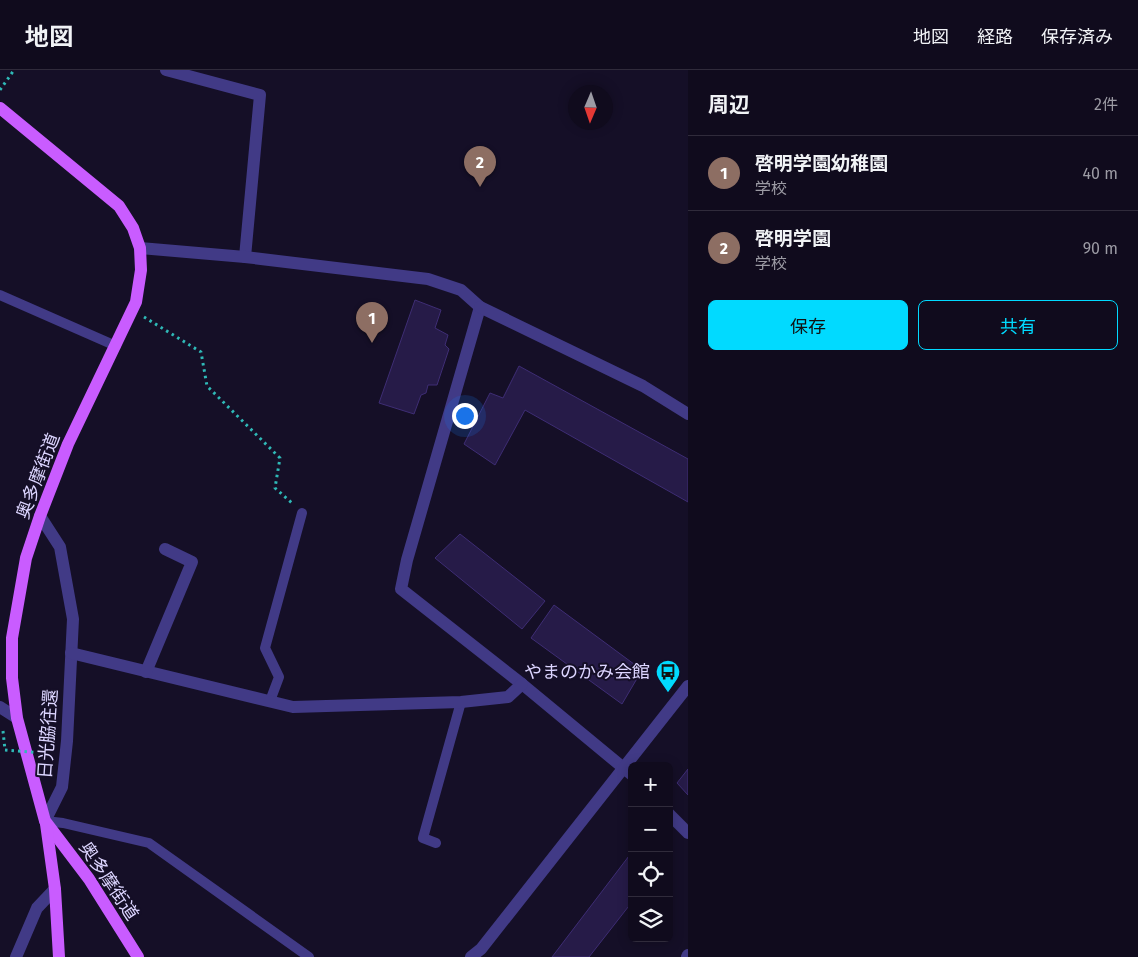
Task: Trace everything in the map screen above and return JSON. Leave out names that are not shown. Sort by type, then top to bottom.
[{"type":"main road","name":"奥多摩街道","points":[[0,108],[119,206],[133,228],[140,248],[140,283],[132,309],[68,444],[26,558],[12,638],[12,678],[17,718],[45,821],[89,879],[138,957]]},
{"type":"main road","points":[[45,821],[55,889],[59,957]]},
{"type":"street","points":[[166,70],[260,95],[245,257]]},
{"type":"street","points":[[140,248],[245,257],[428,279],[461,290],[480,307],[643,386],[688,414]]},
{"type":"street","points":[[471,957],[481,949],[628,772],[522,684],[401,589],[406,560],[480,307]]},
{"type":"street","name":"日光脇往還","points":[[40,516],[60,547],[73,620],[67,741],[62,787],[45,821]]},
{"type":"street","points":[[146,672],[192,562],[165,549]]},
{"type":"street","points":[[71,653],[293,707],[462,702],[508,697],[522,684]]},
{"type":"street","points":[[635,762],[688,686]]},
{"type":"street","points":[[0,707],[17,718]]},
{"type":"street","points":[[673,818],[688,833]]},
{"type":"street","points":[[16,957],[37,908],[55,889]]},
{"type":"lane","points":[[0,295],[116,346]]},
{"type":"lane","points":[[270,701],[278,677],[265,648],[302,513]]},
{"type":"lane","points":[[436,843],[423,838],[462,702]]},
{"type":"lane","points":[[45,821],[149,843],[309,957]]},
{"type":"path","points":[[0,90],[14,70]]},
{"type":"path","points":[[132,309],[202,352],[207,386],[280,458],[275,488],[302,513]]},
{"type":"path","points":[[3,730],[6,750],[44,753]]},
{"type":"building","points":[[415,300],[441,310],[435,328],[448,335],[445,345],[449,349],[437,385],[428,385],[426,393],[421,395],[414,414],[379,403]]},
{"type":"building","points":[[519,366],[688,459],[688,502],[525,410],[495,465],[464,444],[490,393],[503,398]]},
{"type":"building","points":[[460,534],[545,601],[522,629],[435,558]]},
{"type":"building","points":[[554,605],[642,670],[622,704],[531,638]]},
{"type":"building","points":[[688,769],[688,795],[677,783]]},
{"type":"building","points":[[628,857],[628,907],[589,957],[552,957]]},
{"type":"place","name":"啓明学園","points":[[480,187]]},
{"type":"place","name":"啓明学園幼稚園","points":[[372,343]]},
{"type":"place","name":"やまのかみ会館","points":[[668,693]]}]
